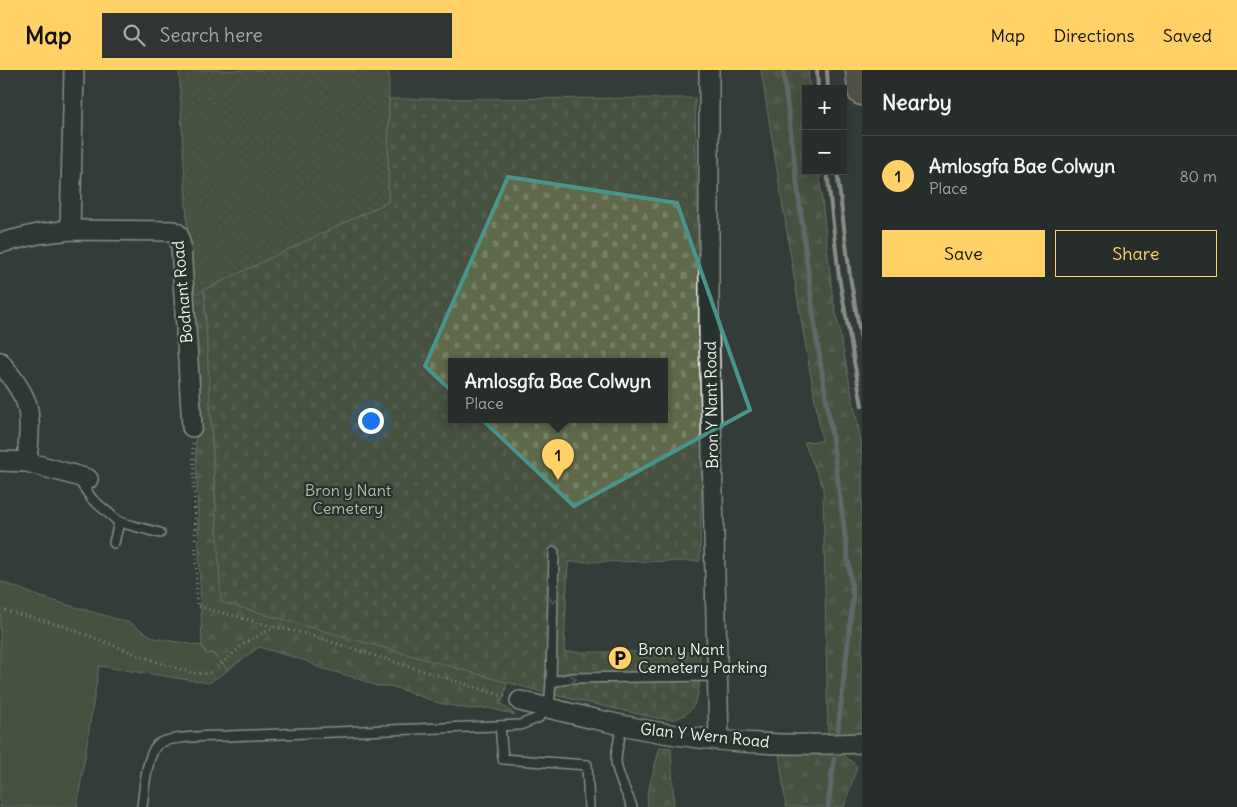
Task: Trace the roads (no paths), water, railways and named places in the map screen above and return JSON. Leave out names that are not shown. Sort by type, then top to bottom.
[{"type":"highway","points":[[860,70],[862,91]]},
{"type":"street","points":[[70,230],[74,70]]},
{"type":"street","name":"Bron Y Nant Road","points":[[709,70],[709,331],[718,740]]},
{"type":"street","name":"Bodnant Road","points":[[0,243],[38,234],[70,230],[174,231],[178,234],[181,246],[192,427]]},
{"type":"street","points":[[0,362],[18,385],[27,404],[29,425],[27,462]]},
{"type":"street","points":[[0,461],[27,462],[82,478]]},
{"type":"street","name":"Glan Y Wern Road","points":[[520,701],[623,725],[676,735],[718,740],[817,745],[862,743]]},
{"type":"lane","points":[[82,478],[92,499],[119,522],[160,533]]},
{"type":"lane","points":[[114,543],[119,522]]},
{"type":"lane","points":[[142,807],[148,765],[153,751],[158,744],[170,740],[222,736],[520,725],[538,718],[550,708],[554,552]]},
{"type":"lane","points":[[551,682],[572,678],[716,676]]},
{"type":"lane","points":[[623,725],[616,761],[619,775],[632,807]]},
{"type":"lane","points":[[500,726],[503,760],[587,765],[589,807]]},
{"type":"waterway","points":[[783,70],[815,328],[831,429],[853,597],[838,730]]},
{"type":"waterway","points":[[828,807],[834,759]]},
{"type":"railway","points":[[817,70],[818,85]]},
{"type":"railway","points":[[827,70],[828,85]]},
{"type":"railway","points":[[827,175],[839,277],[862,406]]},
{"type":"railway","points":[[837,175],[850,276],[862,345]]},
{"type":"place","name":"Amlosgfa Bae Colwyn","points":[[558,480]]},
{"type":"place","name":"Bron y Nant Cemetery Parking","points":[[620,658]]},
{"type":"park label","name":"Bron y Nant Cemetery","points":[[348,499]]}]
